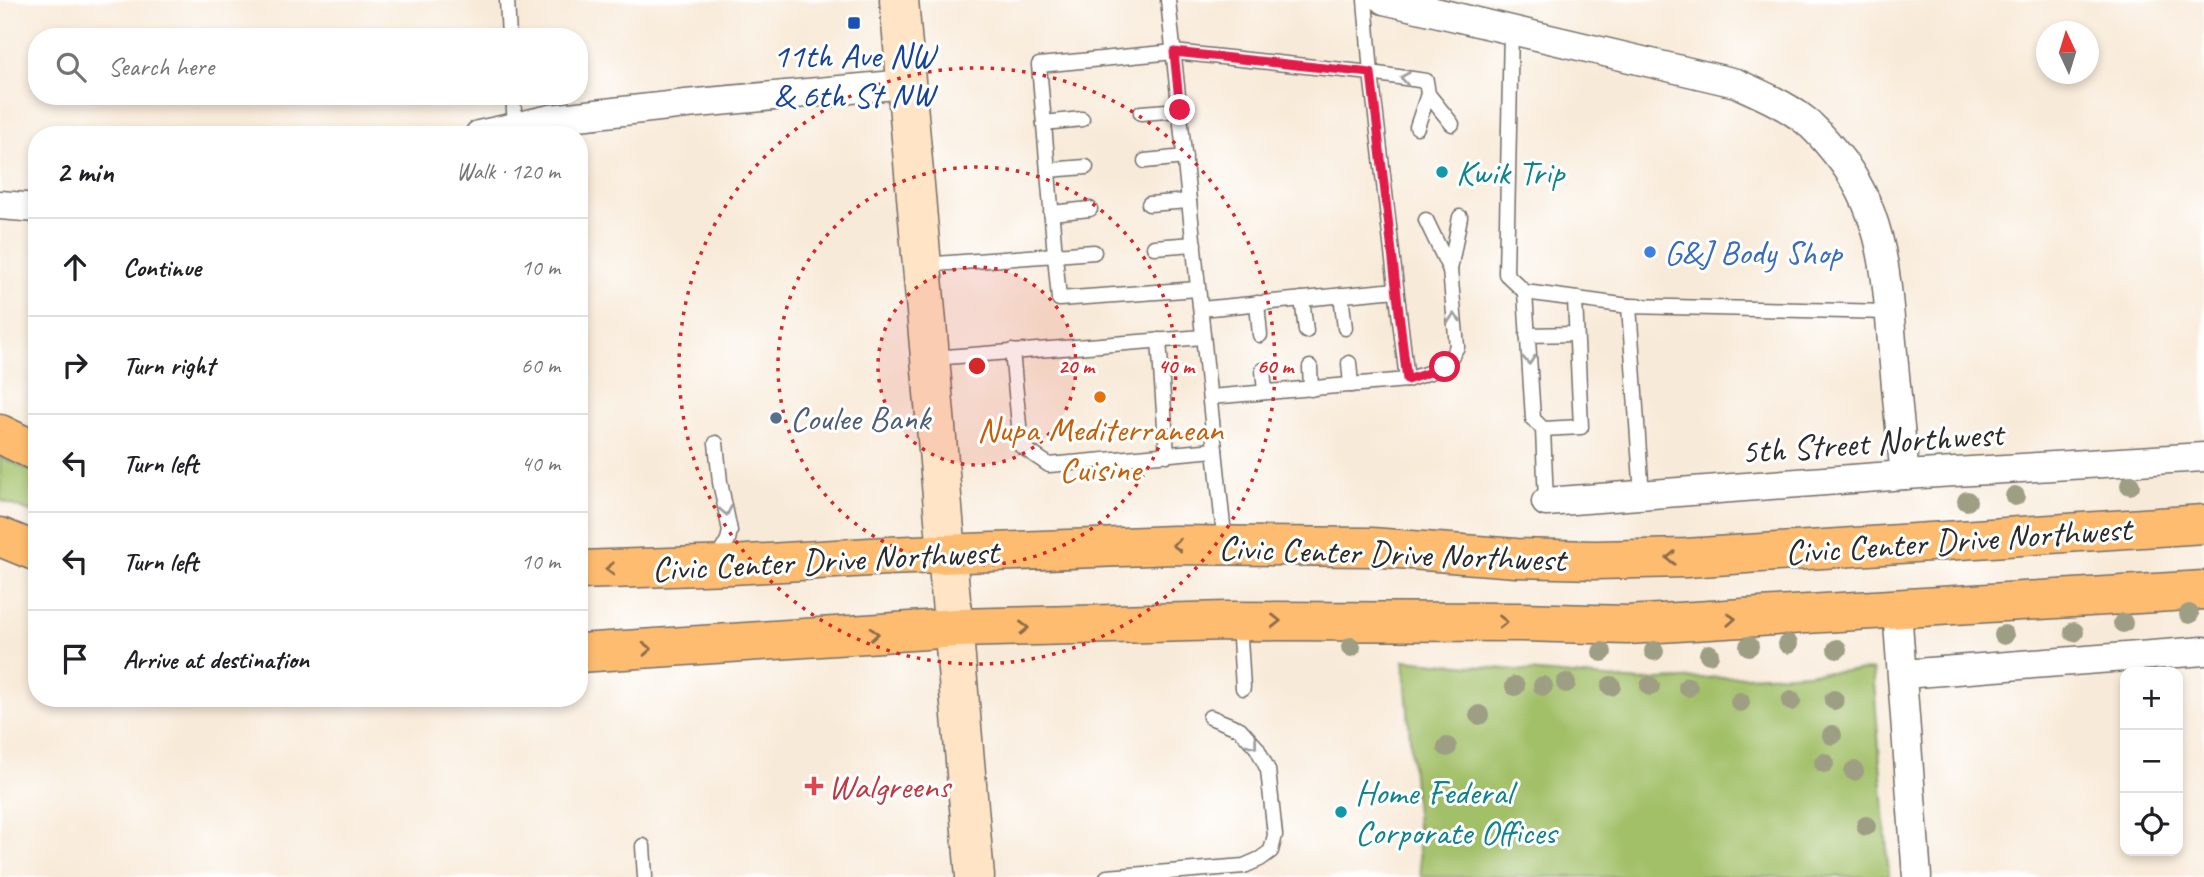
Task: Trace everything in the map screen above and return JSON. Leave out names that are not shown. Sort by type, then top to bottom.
[{"type":"main road","points":[[899,0],[947,554],[956,628],[975,877]]},
{"type":"main road","points":[[0,434],[28,448]]},
{"type":"main road","name":"Civic Center Drive Northwest","points":[[588,570],[1174,545],[1371,547],[1516,558],[1686,558],[2204,524]]},
{"type":"main road","points":[[0,537],[28,548]]},
{"type":"main road","name":"Civic Center Drive Northwest","points":[[588,652],[956,628],[1238,621],[1627,625],[2204,590]]},
{"type":"street","points":[[1384,0],[1434,6],[1511,29],[1736,83],[1801,117],[1819,133],[1844,163],[1868,204],[1880,238],[1886,273],[1905,475]]},
{"type":"street","points":[[515,126],[551,119],[686,104],[906,84]]},
{"type":"street","points":[[0,205],[28,207]]},
{"type":"street","name":"5th Street Northwest","points":[[1546,502],[1905,475],[2204,457]]},
{"type":"street","points":[[1897,610],[1917,877]]},
{"type":"street","points":[[1903,674],[2204,651]]},
{"type":"lane","points":[[507,0],[509,28]]},
{"type":"lane","points":[[1168,0],[1225,545]]},
{"type":"lane","points":[[1364,0],[1407,380]]},
{"type":"lane","points":[[1511,29],[1506,274],[1525,292],[1629,306],[1889,312]]},
{"type":"lane","points":[[1198,289],[1059,299],[1039,65],[1174,52],[1426,81],[1428,94],[1417,127]]},
{"type":"lane","points":[[1428,94],[1452,124]]},
{"type":"lane","points":[[514,105],[515,126]]},
{"type":"lane","points":[[1141,113],[1180,110]]},
{"type":"lane","points":[[1044,123],[1082,119]]},
{"type":"lane","points":[[1145,161],[1185,157]]},
{"type":"lane","points":[[1048,170],[1086,167]]},
{"type":"lane","points":[[1149,204],[1189,201]]},
{"type":"lane","points":[[1051,213],[1090,209]]},
{"type":"lane","points":[[1210,397],[1407,380],[1445,367],[1457,347],[1450,270],[1460,217]]},
{"type":"lane","points":[[1426,220],[1450,270]]},
{"type":"lane","points":[[1154,247],[1194,244]]},
{"type":"lane","points":[[922,265],[1094,252]]},
{"type":"lane","points":[[1201,309],[1396,290]]},
{"type":"lane","points":[[1525,292],[1533,419],[1543,429],[1546,502]]},
{"type":"lane","points":[[1341,295],[1345,328]]},
{"type":"lane","points":[[1302,299],[1306,331]]},
{"type":"lane","points":[[1543,429],[1581,427],[1575,300]]},
{"type":"lane","points":[[1257,303],[1260,335]]},
{"type":"lane","points":[[1629,306],[1642,496]]},
{"type":"lane","points":[[1527,335],[1576,334]]},
{"type":"lane","points":[[930,358],[1203,337]]},
{"type":"lane","points":[[1158,340],[1167,455]]},
{"type":"lane","points":[[1012,351],[1021,446],[1049,465],[1215,450]]},
{"type":"lane","points":[[1349,363],[1351,385]]},
{"type":"lane","points":[[1310,367],[1311,389]]},
{"type":"lane","points":[[1263,370],[1265,393]]},
{"type":"lane","points":[[693,566],[720,554],[730,531],[720,482],[716,443]]},
{"type":"lane","points":[[1238,621],[1243,688]]},
{"type":"lane","points":[[1107,877],[1244,866],[1271,851],[1275,835],[1268,770],[1256,748],[1240,729],[1210,717]]},
{"type":"lane","points":[[643,846],[645,877]]},
{"type":"green space","points":[[0,457],[28,469],[28,511],[0,500]]},
{"type":"green space","points":[[1404,660],[1640,681],[1873,670],[1889,877],[1421,877]]},
{"type":"place","name":"11th Ave NW & 6th St NW","points":[[854,23]]},
{"type":"place","name":"Kwik Trip","points":[[1442,172]]},
{"type":"place","name":"G&J Body Shop","points":[[1650,252]]},
{"type":"place","name":"Nupa Mediterranean Cuisine","points":[[1100,397]]},
{"type":"place","name":"Coulee Bank","points":[[776,418]]},
{"type":"place","name":"Walgreens","points":[[814,786]]},
{"type":"place","name":"Home Federal Corporate Offices","points":[[1341,812]]},
{"type":"route","points":[[1180,110],[1174,52],[1371,73],[1407,380],[1445,367]]}]
